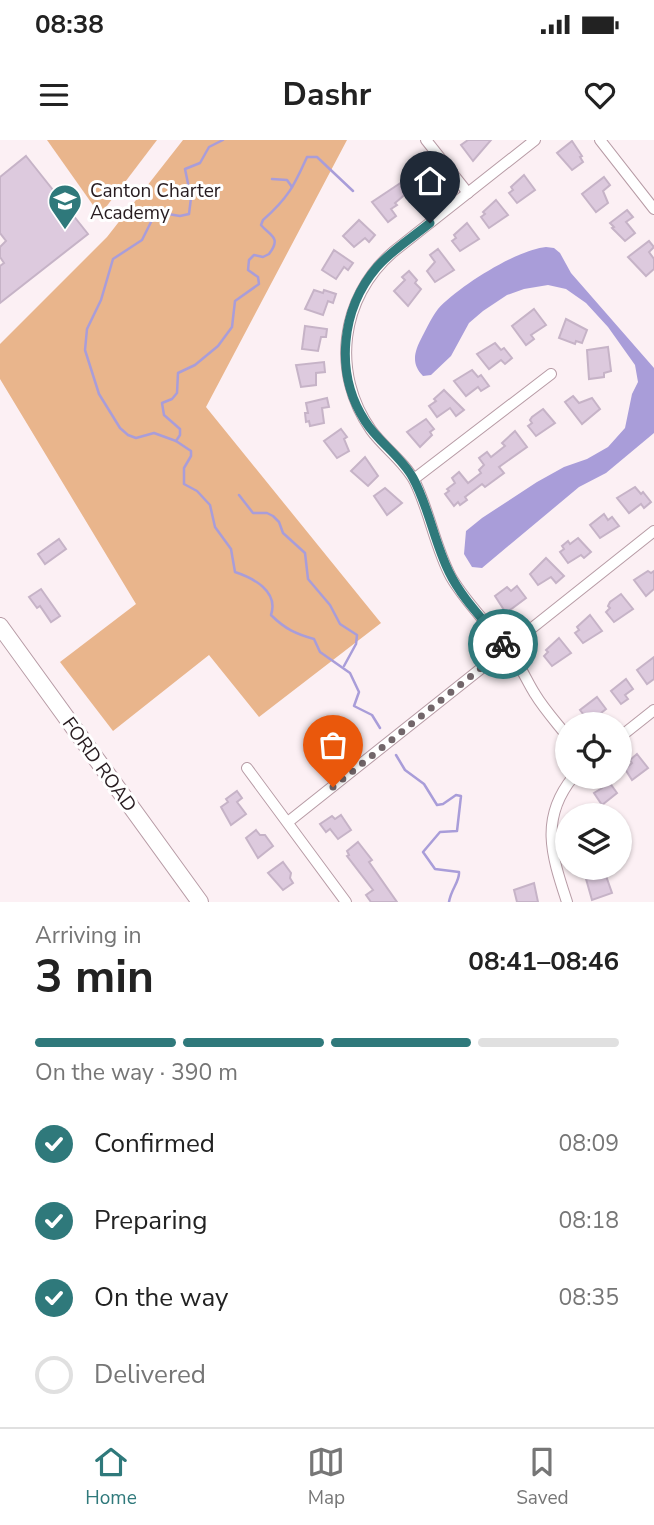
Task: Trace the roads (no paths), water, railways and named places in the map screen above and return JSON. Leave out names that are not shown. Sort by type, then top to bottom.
[{"type":"main road","name":"FORD ROAD","points":[[0,626],[200,902]]},
{"type":"street","points":[[426,140],[468,193]]},
{"type":"street","points":[[535,140],[377,267],[358,297],[347,329],[345,358],[356,406],[373,433],[414,479],[450,574],[506,648],[555,721]]},
{"type":"street","points":[[600,140],[654,209]]},
{"type":"street","points":[[414,479],[551,374]]},
{"type":"street","points":[[288,822],[654,531]]},
{"type":"street","points":[[632,727],[654,710]]},
{"type":"street","points":[[247,768],[345,902]]},
{"type":"street","points":[[566,789],[556,805],[551,833],[553,861],[567,902]]},
{"type":"waterway","points":[[223,140],[209,147],[200,163],[185,169],[191,198],[189,214],[180,216],[156,212],[142,240],[113,259],[101,300],[87,329],[85,350],[99,394],[120,428],[136,438],[154,433],[176,441],[191,451],[184,468],[184,484],[197,491],[210,505],[215,527],[231,549],[235,572],[256,582],[268,592],[271,615],[276,620],[291,630],[314,639],[320,652],[350,673],[359,692],[354,706],[372,715],[380,728]]},
{"type":"waterway","points":[[176,441],[180,429],[164,415],[162,403],[172,399],[177,393],[178,373],[195,365],[218,346],[232,327],[235,301],[259,284],[258,277],[248,270],[249,260],[254,255],[263,257],[269,254],[275,240],[261,225],[290,191],[307,157],[317,157],[353,191]]},
{"type":"waterway","points":[[272,179],[287,180],[292,187]]},
{"type":"waterway","points":[[239,495],[253,513],[267,513],[279,522],[283,533],[305,553],[308,579],[330,605],[340,624],[357,635],[356,644],[344,666]]},
{"type":"waterway","points":[[396,755],[405,770],[424,784],[437,805],[456,795],[461,796],[457,831],[440,832],[423,852],[435,869],[459,872],[449,902]]},
{"type":"place","name":"Canton Charter Academy","points":[[65,231]]}]
